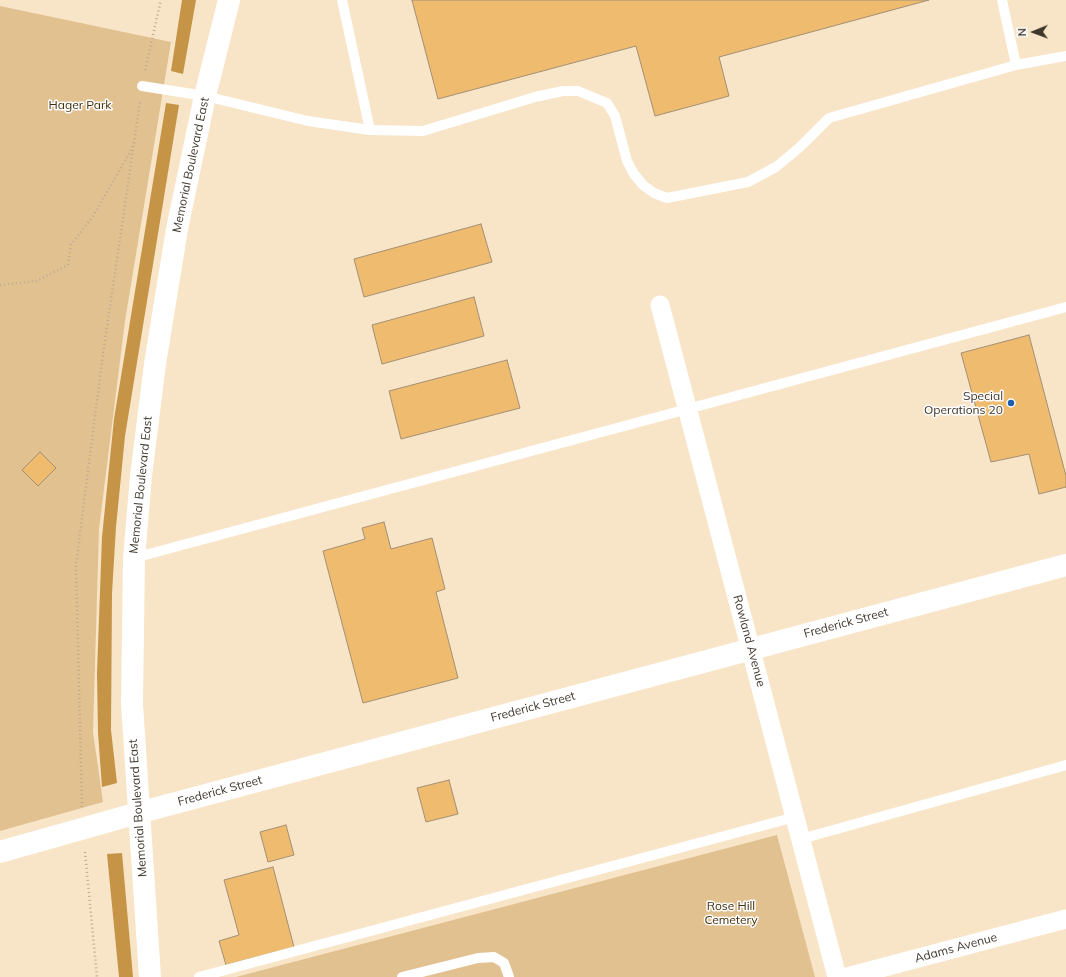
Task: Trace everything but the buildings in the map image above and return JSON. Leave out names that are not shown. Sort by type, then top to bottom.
[{"type":"main road","name":"Memorial Boulevard East","points":[[150,977],[132,704],[134,558],[141,476],[155,364],[177,229],[205,96],[229,0]]},
{"type":"main road","name":"Frederick Street","points":[[0,852],[138,813],[750,648],[1066,565]]},
{"type":"street","name":"Rowland Avenue","points":[[660,305],[837,977]]},
{"type":"street","name":"Adams Avenue","points":[[847,977],[1066,919]]},
{"type":"lane","points":[[342,0],[370,130]]},
{"type":"lane","points":[[1002,0],[1016,65]]},
{"type":"lane","points":[[142,86],[205,96],[308,121],[370,130],[423,131],[535,97],[563,90],[578,91],[607,104],[615,116],[627,161],[634,174],[643,185],[654,193],[667,198],[748,182],[776,167],[829,118],[1016,65],[1066,56]]},
{"type":"lane","points":[[134,558],[1066,307]]},
{"type":"lane","points":[[801,839],[1066,765]]},
{"type":"lane","points":[[199,977],[795,817]]},
{"type":"lane","points":[[402,977],[478,958],[494,957],[504,963],[509,977]]},
{"type":"path","points":[[97,977],[82,829],[76,565],[103,354],[136,137],[142,86],[161,0]]},
{"type":"path","points":[[0,285],[36,281],[68,265],[71,245],[93,216],[129,154],[136,137]]},
{"type":"green space","name":"Hager Park","points":[[0,6],[171,42],[125,321],[99,529],[93,732],[103,802],[0,831]]},
{"type":"green space","name":"Rose Hill Cemetery","points":[[777,835],[815,977],[236,977]]},
{"type":"shaded area","points":[[182,0],[196,0],[183,74],[171,71]]},
{"type":"shaded area","points":[[166,103],[179,105],[125,436],[116,527],[112,593],[111,730],[117,783],[102,787],[98,733],[97,673],[102,537],[114,419]]},
{"type":"shaded area","points":[[122,853],[133,977],[119,977],[107,854]]},
{"type":"place","name":"Special Operations 20","points":[[1011,403]]}]
